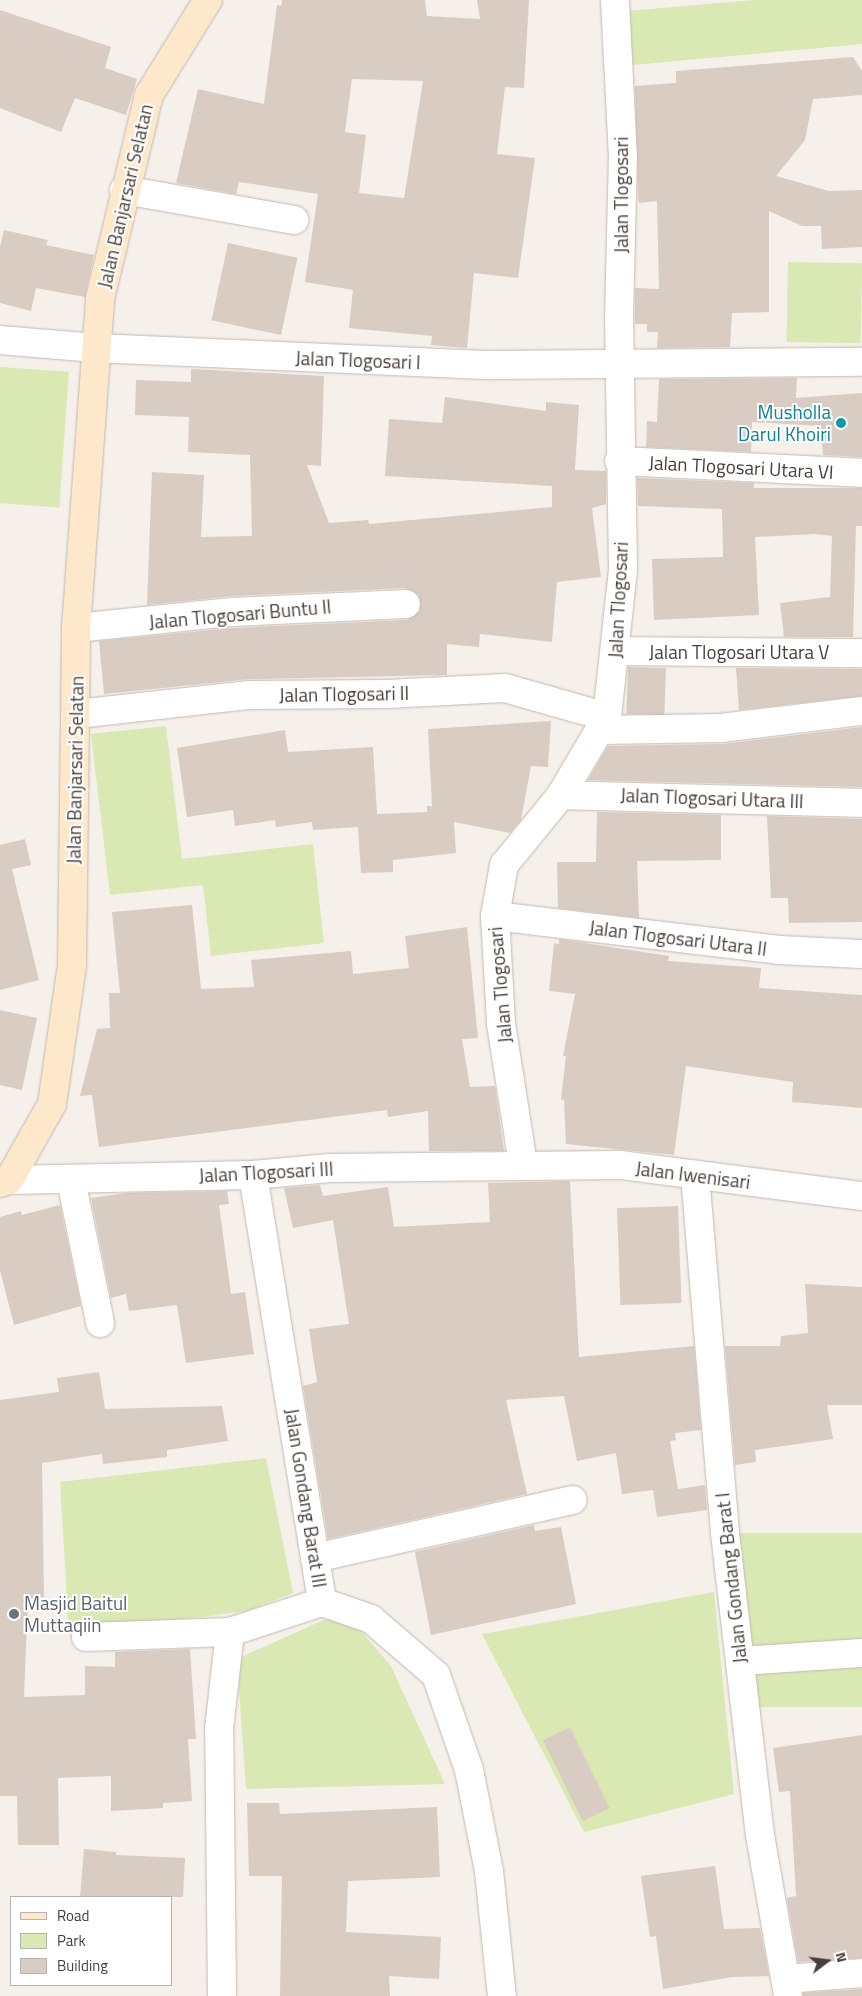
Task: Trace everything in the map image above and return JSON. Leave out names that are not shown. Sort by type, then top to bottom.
[{"type":"main road","name":"Jalan Banjarsari Selatan","points":[[4,1182],[52,1104],[72,965],[77,714],[76,628],[100,299],[124,190],[149,95],[208,0]]},
{"type":"street","name":"Jalan Tlogosari","points":[[523,1164],[501,1023],[495,916],[504,865],[561,795],[604,724],[616,652],[623,569],[619,461],[623,158],[615,0]]},
{"type":"street","points":[[124,190],[294,220]]},
{"type":"street","points":[[0,340],[96,348]]},
{"type":"street","name":"Jalan Tlogosari I","points":[[96,348],[482,365],[862,362]]},
{"type":"street","name":"Jalan Tlogosari Utara VI","points":[[619,461],[862,473]]},
{"type":"street","name":"Jalan Tlogosari Buntu II","points":[[76,628],[232,612],[406,604]]},
{"type":"street","name":"Jalan Tlogosari Utara V","points":[[616,652],[862,654]]},
{"type":"street","name":"Jalan Tlogosari II","points":[[77,714],[250,695],[392,694],[505,688],[604,724],[721,728],[862,711]]},
{"type":"street","name":"Jalan Tlogosari Utara III","points":[[561,795],[862,803]]},
{"type":"street","name":"Jalan Tlogosari Utara II","points":[[495,916],[779,950],[862,954]]},
{"type":"street","name":"Jalan Tlogosari III","points":[[4,1182],[253,1175],[330,1168],[523,1164]]},
{"type":"street","name":"Jalan Iwenisari","points":[[523,1164],[620,1165],[862,1196]]},
{"type":"street","name":"Jalan Gondang Barat III","points":[[86,1637],[230,1632],[322,1602],[253,1175]]},
{"type":"street","name":"Jalan Gondang Barat I","points":[[695,1175],[725,1533],[760,1835],[787,1988],[862,1973]]},
{"type":"street","points":[[71,1180],[100,1323]]},
{"type":"street","points":[[315,1558],[573,1500]]},
{"type":"street","points":[[322,1602],[371,1618],[436,1675],[472,1788],[489,1871],[502,1996]]},
{"type":"street","points":[[222,1996],[219,1729],[230,1632]]},
{"type":"street","points":[[740,1661],[862,1654]]},
{"type":"green space","points":[[753,0],[862,0],[862,44],[633,65],[628,11]]},
{"type":"green space","points":[[788,262],[862,263],[861,343],[787,342]]},
{"type":"green space","points":[[0,367],[69,372],[59,507],[0,503]]},
{"type":"green space","points":[[166,726],[182,859],[313,844],[324,943],[211,956],[203,885],[110,895],[91,734]]},
{"type":"green space","points":[[266,1458],[293,1593],[247,1611],[69,1634],[60,1482]]},
{"type":"green space","points":[[738,1533],[862,1533],[862,1707],[738,1707]]},
{"type":"green space","points":[[714,1592],[734,1794],[584,1832],[482,1634]]},
{"type":"green space","points":[[344,1611],[391,1666],[445,1784],[246,1789],[237,1659]]},
{"type":"building","points":[[282,0],[425,0],[427,16],[480,19],[477,0],[529,0],[524,88],[505,87],[497,154],[535,158],[518,278],[474,273],[467,348],[431,345],[432,336],[349,328],[353,290],[305,282],[318,194],[239,182],[236,194],[176,183],[198,89],[264,104],[277,5],[281,6]],"holes":[[[352,79],[423,81],[404,198],[359,193],[366,135],[345,132]]]},
{"type":"building","points":[[0,10],[111,47],[105,68],[137,79],[126,115],[75,98],[61,132],[0,108]]},
{"type":"building","points":[[853,57],[862,71],[862,95],[813,99],[805,140],[776,176],[829,191],[862,190],[862,247],[822,249],[821,226],[802,226],[769,211],[769,312],[732,313],[730,347],[657,348],[658,332],[647,332],[647,324],[635,324],[635,288],[659,289],[657,201],[639,203],[638,196],[635,86],[676,83],[676,71]]},
{"type":"building","points":[[4,230],[48,240],[46,245],[94,255],[85,297],[36,288],[31,311],[0,303],[0,247]]},
{"type":"building","points":[[228,243],[297,258],[281,335],[212,320]]},
{"type":"building","points":[[191,369],[324,376],[321,466],[307,465],[329,523],[368,520],[369,524],[552,507],[552,486],[385,476],[389,419],[442,423],[445,397],[546,411],[546,402],[579,405],[575,470],[606,471],[606,504],[592,508],[601,577],[557,582],[552,642],[480,634],[479,647],[447,644],[447,675],[250,679],[104,694],[99,641],[233,628],[407,620],[420,611],[419,595],[405,588],[231,596],[147,605],[152,472],[204,475],[201,537],[252,536],[250,455],[188,452],[189,417],[135,415],[136,380],[191,382]]},
{"type":"building","points":[[797,378],[796,398],[862,393],[862,457],[823,455],[821,426],[752,422],[751,452],[646,447],[647,421],[657,422],[659,379]]},
{"type":"building","points":[[637,478],[754,483],[754,488],[862,488],[862,526],[856,526],[853,637],[784,637],[780,603],[830,597],[832,536],[815,534],[755,537],[759,615],[654,620],[652,559],[723,557],[722,509],[638,506]]},
{"type":"building","points":[[628,667],[666,668],[664,715],[626,714]]},
{"type":"building","points":[[736,668],[862,669],[862,696],[739,710]]},
{"type":"building","points":[[551,721],[548,767],[531,766],[521,820],[510,833],[454,822],[456,853],[393,860],[393,872],[361,873],[358,827],[313,830],[312,822],[276,827],[275,820],[235,826],[233,810],[187,817],[177,748],[285,730],[288,752],[373,747],[377,814],[427,812],[427,806],[432,806],[428,729]]},
{"type":"building","points":[[862,727],[862,787],[588,780],[608,746],[723,744]]},
{"type":"building","points":[[597,812],[721,815],[721,860],[637,861],[639,918],[558,908],[557,862],[596,862]]},
{"type":"building","points":[[767,816],[862,819],[862,922],[789,923],[788,898],[771,898]]},
{"type":"building","points":[[25,839],[31,865],[12,869],[39,980],[0,990],[0,845]]},
{"type":"building","points":[[192,905],[201,989],[254,987],[251,960],[351,951],[353,974],[409,968],[405,936],[467,927],[478,1038],[462,1039],[470,1087],[495,1086],[504,1151],[429,1151],[428,1111],[388,1117],[387,1110],[99,1147],[92,1095],[80,1096],[97,1029],[110,1028],[109,993],[120,993],[112,912]]},
{"type":"building","points":[[559,939],[669,956],[668,961],[761,968],[759,988],[862,995],[862,1108],[792,1102],[793,1082],[686,1066],[674,1155],[566,1144],[564,1100],[561,1099],[566,1056],[563,1056],[575,994],[549,991],[554,943],[559,944]]},
{"type":"building","points":[[0,1010],[37,1018],[22,1090],[0,1085]]},
{"type":"building","points":[[570,1181],[579,1357],[694,1346],[701,1430],[675,1433],[676,1440],[670,1441],[678,1489],[705,1485],[707,1510],[657,1517],[653,1490],[622,1494],[616,1453],[577,1461],[564,1396],[506,1400],[527,1494],[328,1539],[303,1386],[317,1382],[309,1329],[349,1324],[333,1220],[293,1228],[284,1188],[320,1185],[323,1196],[388,1187],[394,1227],[490,1222],[488,1183]]},
{"type":"building","points":[[227,1191],[229,1204],[219,1205],[231,1294],[245,1292],[254,1354],[186,1363],[177,1305],[129,1311],[126,1294],[111,1298],[91,1198],[126,1193]]},
{"type":"building","points":[[60,1205],[81,1306],[14,1325],[0,1270],[0,1217],[21,1211],[22,1215]]},
{"type":"building","points":[[678,1206],[681,1303],[620,1305],[617,1208]]},
{"type":"building","points":[[805,1284],[862,1287],[862,1405],[827,1405],[833,1439],[755,1450],[756,1462],[735,1465],[725,1346],[780,1346],[781,1336],[808,1333]]},
{"type":"building","points":[[99,1372],[105,1409],[222,1406],[228,1441],[167,1450],[167,1457],[103,1464],[102,1454],[42,1463],[44,1597],[28,1599],[24,1697],[85,1695],[85,1666],[115,1667],[115,1652],[190,1649],[196,1739],[188,1739],[192,1801],[163,1803],[163,1808],[111,1811],[111,1776],[58,1778],[59,1845],[18,1845],[17,1796],[0,1796],[0,1400],[59,1392],[57,1378]]},
{"type":"building","points":[[534,1525],[535,1531],[561,1527],[576,1604],[431,1635],[415,1552]]},
{"type":"building","points":[[570,1727],[609,1808],[582,1821],[543,1740]]},
{"type":"building","points":[[862,1735],[862,1958],[798,1962],[787,1898],[796,1896],[790,1791],[779,1792],[773,1748]]},
{"type":"building","points":[[247,1803],[279,1803],[280,1814],[437,1807],[440,1877],[348,1881],[346,1932],[441,1937],[439,1979],[389,1976],[390,1996],[280,1996],[282,1876],[249,1876]]},
{"type":"building","points":[[84,1849],[116,1852],[116,1855],[185,1858],[183,1897],[80,1896]]},
{"type":"building","points":[[715,1866],[724,1929],[760,1928],[769,1976],[732,1977],[663,1989],[656,1936],[650,1937],[641,1876]]},
{"type":"building","points":[[862,1989],[862,1996],[803,1996],[803,1993]]},
{"type":"place","name":"Musholla Darul Khoiri","points":[[841,423]]},
{"type":"place","name":"Masjid Baitul Muttaqiin","points":[[14,1614]]}]
